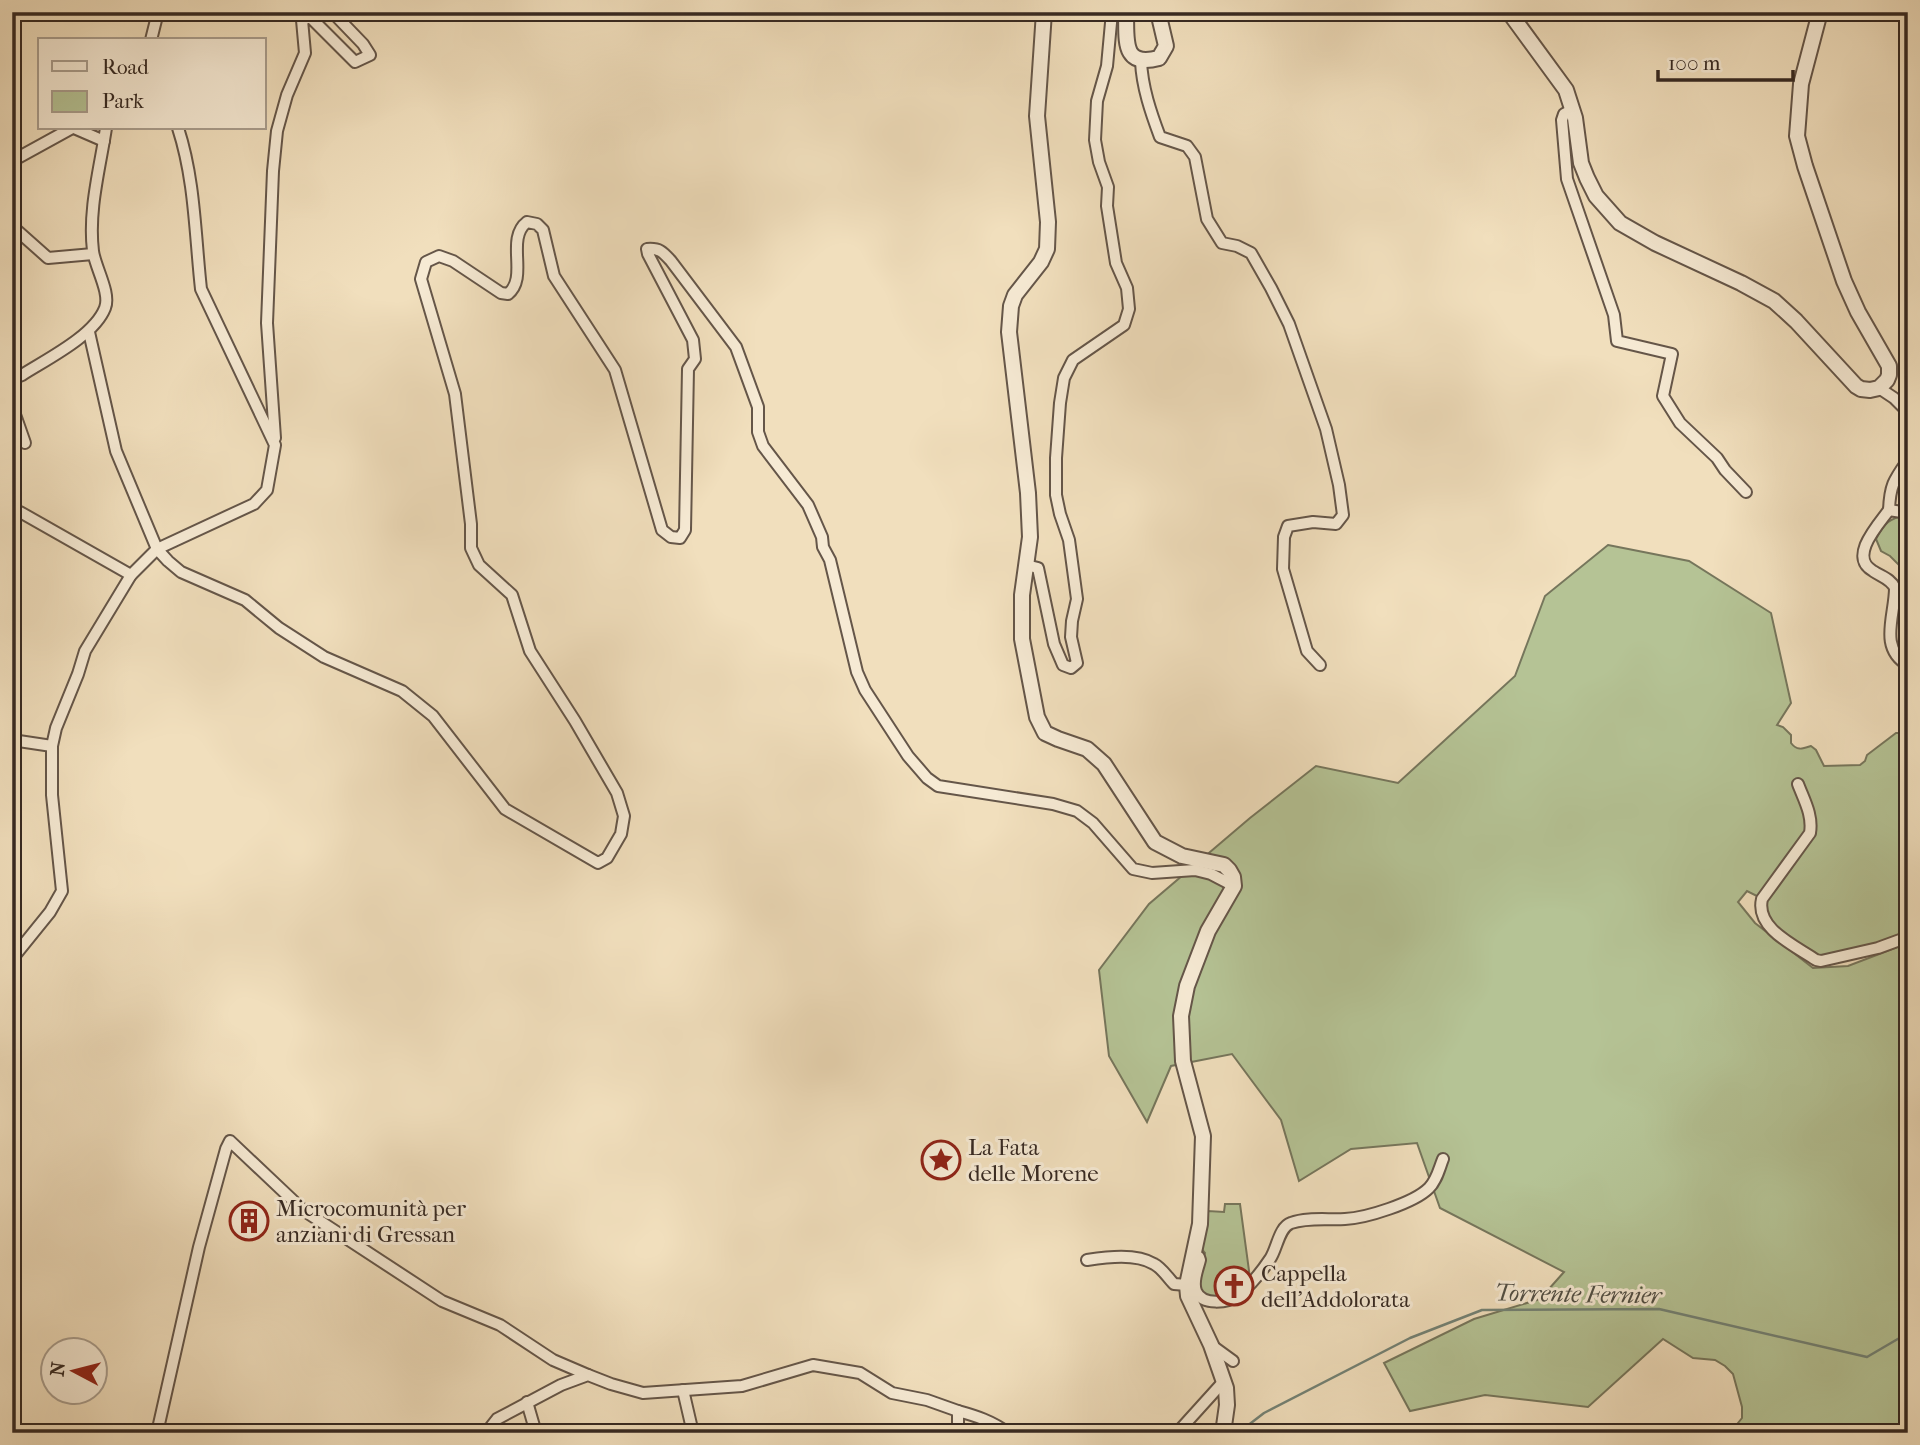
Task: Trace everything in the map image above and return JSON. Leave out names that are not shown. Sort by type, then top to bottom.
[{"type":"street","points":[[152,38],[158,12]]},
{"type":"street","points":[[12,959],[50,912],[62,891],[52,795],[52,746],[56,728],[85,651],[131,575],[157,549],[254,504],[267,490],[275,445],[267,323],[272,184],[277,131],[287,95],[305,53],[302,20],[310,16],[355,62],[370,55],[335,12]]},
{"type":"street","points":[[1044,12],[1037,117],[1048,222],[1047,249],[1041,262],[1015,295],[1011,306],[1009,332],[1028,494],[1030,537],[1022,595],[1022,639],[1037,717],[1045,733],[1087,750],[1104,764],[1155,842],[1182,856],[1224,865],[1233,877],[1234,886],[1208,931],[1187,986],[1181,1016],[1182,1061],[1203,1136],[1200,1224],[1187,1284],[1188,1296],[1211,1345],[1226,1388],[1227,1405],[1223,1433]]},
{"type":"street","points":[[1026,565],[1038,568],[1054,644],[1063,665],[1071,668],[1077,663],[1071,637],[1077,599],[1069,540],[1056,495],[1056,458],[1064,378],[1073,360],[1124,326],[1129,309],[1127,288],[1116,263],[1107,206],[1108,187],[1095,140],[1097,101],[1107,66],[1112,12]]},
{"type":"street","points":[[1126,12],[1126,46],[1131,55],[1141,61],[1159,58],[1166,47],[1158,12]]},
{"type":"street","points":[[1509,12],[1566,90],[1581,163],[1587,178],[1596,196],[1620,223],[1774,301],[1856,386],[1870,390],[1879,388],[1887,380],[1889,366],[1858,312],[1844,281],[1797,136],[1801,83],[1820,12]]},
{"type":"street","points":[[1903,12],[1908,23]]},
{"type":"street","points":[[1141,61],[1150,111],[1160,137],[1186,146],[1195,157],[1208,219],[1222,243],[1251,253],[1271,288],[1289,324],[1326,429],[1343,515],[1336,524],[1313,522],[1288,526],[1284,537],[1283,569],[1307,651],[1320,665]]},
{"type":"street","points":[[1572,110],[1564,114],[1562,120],[1567,178],[1615,314],[1618,341],[1672,354],[1663,396],[1680,423],[1717,458],[1746,492]]},
{"type":"street","points":[[12,161],[69,130]]},
{"type":"street","points":[[78,130],[104,141]]},
{"type":"street","points":[[12,379],[89,332],[104,311],[107,300],[93,254],[91,221],[106,130]]},
{"type":"street","points":[[179,130],[187,153],[201,289],[275,445]]},
{"type":"street","points":[[89,332],[116,451],[157,549],[167,561],[181,572],[244,600],[279,628],[324,657],[402,691],[433,716],[506,809],[598,863],[607,858],[621,834],[624,816],[617,793],[575,720],[530,652],[512,596],[479,565],[471,548],[471,524],[455,394],[421,279],[426,261],[439,256],[453,261],[501,293],[508,294],[513,291],[516,281],[520,228],[527,222],[537,224],[543,230],[554,276],[615,370],[662,530],[671,537],[680,537],[685,530],[688,369],[695,359],[693,340],[647,249],[662,250],[736,347],[758,407],[758,432],[763,446],[807,505],[822,537],[822,547],[830,560],[857,671],[865,690],[908,756],[927,778],[938,786],[1053,804],[1077,811],[1093,823],[1133,869],[1152,873],[1195,870],[1211,874],[1234,886]]},
{"type":"street","points":[[12,226],[48,258],[93,254]]},
{"type":"street","points":[[1879,388],[1908,412]]},
{"type":"street","points":[[12,406],[25,443]]},
{"type":"street","points":[[1908,460],[1896,477],[1890,491],[1889,510],[1866,543],[1863,558],[1864,565],[1892,582],[1895,588],[1890,634],[1892,650],[1900,661],[1908,665]]},
{"type":"street","points":[[1889,510],[1908,513]]},
{"type":"street","points":[[20,512],[131,575]]},
{"type":"street","points":[[12,740],[52,746]]},
{"type":"street","points":[[1798,784],[1809,811],[1810,833],[1762,899],[1762,917],[1775,932],[1821,961],[1878,948],[1908,937]]},
{"type":"street","points":[[157,1433],[199,1247],[230,1141],[303,1210],[442,1301],[500,1325],[553,1360],[611,1384],[643,1393],[742,1386],[813,1364],[860,1374],[892,1393],[928,1400],[982,1418],[1008,1433]]},
{"type":"street","points":[[1195,1255],[1200,1260],[1195,1279],[1198,1295],[1216,1302],[1230,1300],[1238,1295],[1273,1256],[1282,1231],[1290,1223],[1349,1219],[1406,1202],[1430,1187],[1443,1159]]},
{"type":"street","points":[[1087,1260],[1125,1256],[1147,1261],[1155,1264],[1174,1284],[1187,1284]]},
{"type":"street","points":[[1211,1345],[1233,1361]]},
{"type":"street","points":[[486,1433],[497,1419],[561,1385],[588,1375]]},
{"type":"street","points":[[1177,1433],[1224,1381]]},
{"type":"street","points":[[683,1390],[694,1433]]},
{"type":"street","points":[[527,1402],[536,1433]]},
{"type":"street","points":[[958,1411],[958,1433]]},
{"type":"green space","points":[[1908,514],[1908,583],[1899,565],[1881,551],[1876,539],[1888,522]]},
{"type":"green space","points":[[1608,545],[1689,561],[1771,613],[1791,703],[1777,725],[1791,735],[1791,743],[1795,747],[1811,746],[1816,750],[1824,766],[1860,765],[1867,755],[1896,733],[1903,733],[1907,737],[1908,933],[1887,942],[1822,957],[1778,930],[1767,917],[1757,896],[1747,891],[1738,902],[1755,923],[1813,968],[1848,966],[1908,943],[1908,1433],[1730,1433],[1742,1418],[1742,1407],[1733,1374],[1715,1360],[1693,1358],[1663,1339],[1588,1407],[1485,1395],[1410,1411],[1384,1363],[1474,1319],[1540,1299],[1564,1272],[1440,1208],[1417,1143],[1351,1149],[1299,1181],[1281,1120],[1232,1054],[1171,1066],[1147,1122],[1109,1056],[1099,970],[1149,904],[1316,766],[1398,783],[1515,676],[1545,596]]},
{"type":"green space","points":[[1225,1204],[1240,1204],[1250,1278],[1242,1283],[1233,1274],[1223,1283],[1229,1296],[1214,1298],[1201,1291],[1199,1286],[1198,1275],[1205,1253],[1201,1248],[1208,1211],[1224,1212]]},
{"type":"waterway","name":"Torrente Fernier","points":[[1238,1433],[1264,1413],[1410,1338],[1482,1310],[1659,1309],[1867,1357],[1908,1333]]},
{"type":"place","name":"La Fata delle Morene","points":[[941,1160]]},
{"type":"place","name":"Microcomunità per anziani di Gressan","points":[[249,1221]]},
{"type":"place","name":"Cappella dell'Addolorata","points":[[1234,1286]]}]
